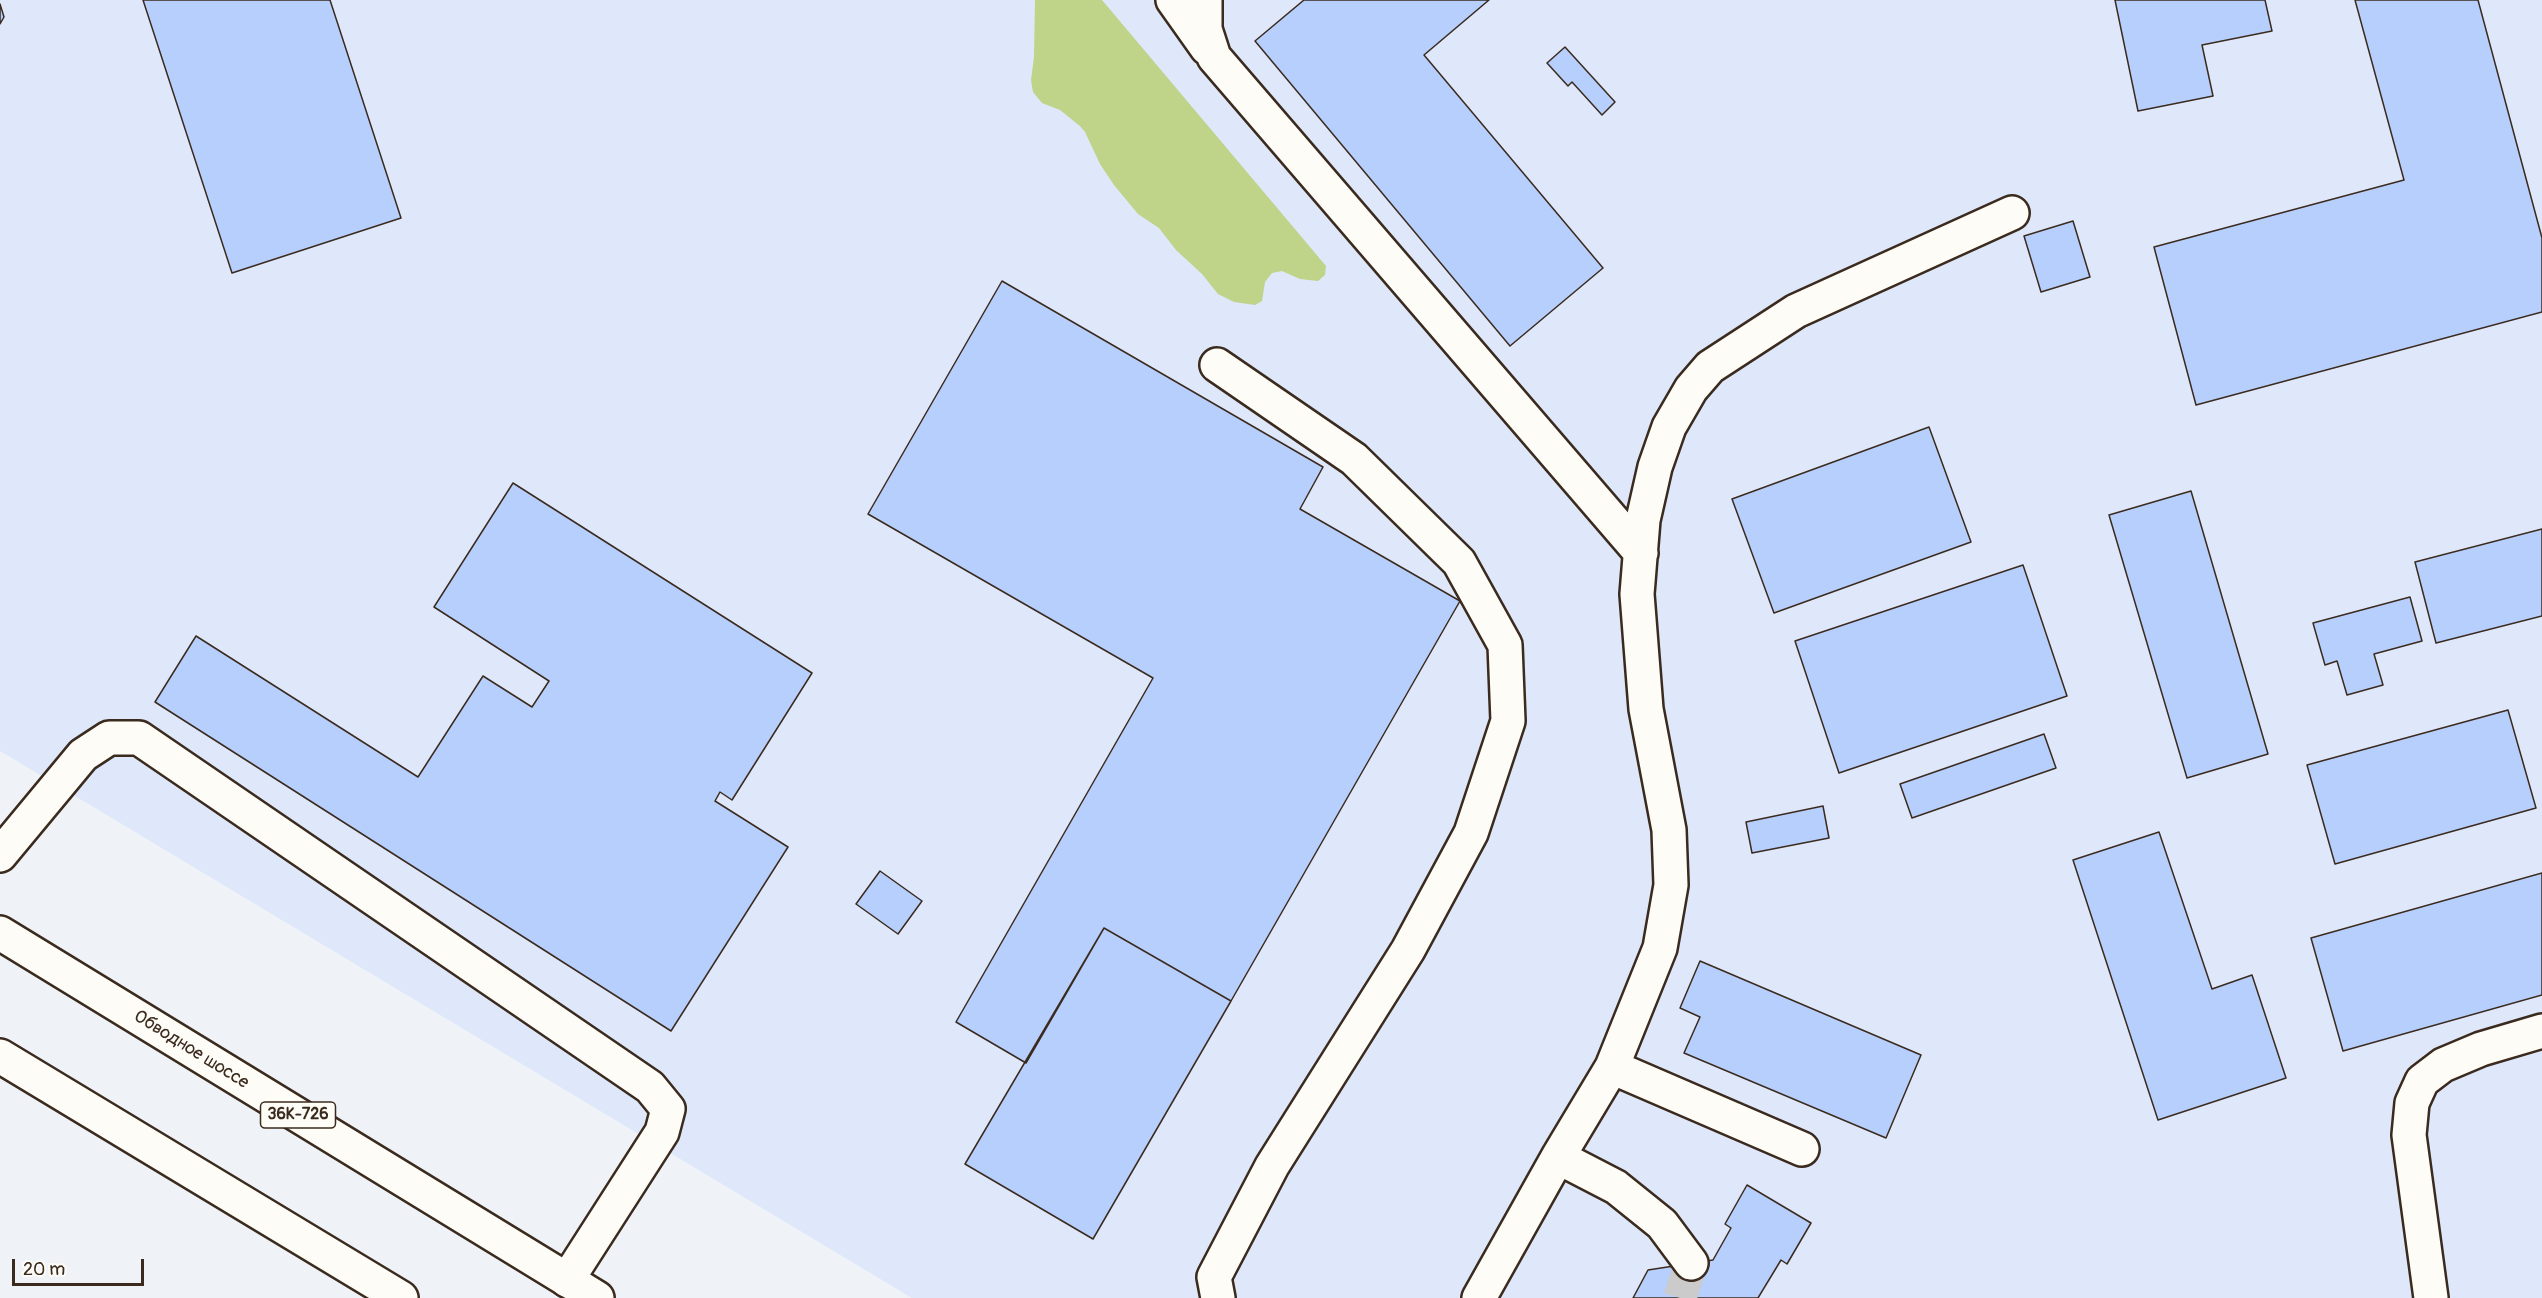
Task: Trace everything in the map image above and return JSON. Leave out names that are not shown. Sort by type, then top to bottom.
[{"type":"main road","points":[[1173,0],[1214,57],[1641,553]]},
{"type":"main road","points":[[1205,0],[1204,29],[1214,57]]},
{"type":"main road","points":[[1479,1298],[1558,1157],[1612,1067],[1660,948],[1671,885],[1669,831],[1646,709],[1637,594],[1643,520],[1655,468],[1669,426],[1691,389],[1710,367],[1796,311],[2012,213]]},
{"type":"main road","points":[[1217,365],[1354,459],[1459,562],[1505,645],[1508,721],[1471,833],[1408,950],[1272,1166],[1214,1277],[1218,1298]]},
{"type":"main road","points":[[0,855],[82,755],[109,738],[139,738],[650,1086],[668,1109],[662,1132],[567,1280]]},
{"type":"main road","name":"Обводное шоссе","points":[[0,933],[597,1298]]},
{"type":"main road","points":[[2431,1298],[2409,1135],[2412,1103],[2422,1081],[2443,1065],[2481,1049],[2542,1031]]},
{"type":"main road","points":[[0,1056],[401,1298]]},
{"type":"main road","points":[[1612,1067],[1802,1149]]},
{"type":"main road","points":[[1558,1157],[1616,1187],[1662,1224],[1691,1263]]},
{"type":"shaded area","points":[[0,0],[2542,0],[2542,1298],[912,1298],[0,751]]},
{"type":"green space","points":[[1035,0],[1102,0],[1326,266],[1325,275],[1318,281],[1300,279],[1282,271],[1272,273],[1265,282],[1262,301],[1255,305],[1234,302],[1218,294],[1202,274],[1176,250],[1159,228],[1138,214],[1114,185],[1080,126],[1060,110],[1042,103],[1033,92],[1031,80],[1034,57]]},
{"type":"building","points":[[143,0],[330,0],[401,218],[232,273]]},
{"type":"building","points":[[1304,0],[1489,0],[1424,55],[1603,268],[1510,346],[1255,41]]},
{"type":"building","points":[[2115,0],[2265,0],[2272,31],[2202,45],[2213,96],[2138,111]]},
{"type":"building","points":[[2355,0],[2478,0],[2542,238],[2542,312],[2196,405],[2154,247],[2404,180]]},
{"type":"building","points":[[0,4],[4,17],[0,24]]},
{"type":"building","points":[[1565,47],[1615,102],[1602,115],[1572,82],[1568,86],[1547,63]]},
{"type":"building","points":[[2073,221],[2090,277],[2041,292],[2024,236]]},
{"type":"building","points":[[1002,281],[1323,467],[1300,509],[1460,601],[1231,1001],[1104,928],[1026,1063],[956,1022],[1153,678],[868,514]]},
{"type":"building","points":[[1929,427],[1971,542],[1774,613],[1732,499]]},
{"type":"building","points":[[513,483],[812,673],[732,800],[720,792],[715,801],[788,847],[671,1031],[155,702],[196,636],[418,777],[483,676],[532,707],[549,681],[434,607]]},
{"type":"building","points":[[2191,491],[2268,754],[2187,778],[2109,515]]},
{"type":"building","points":[[2542,529],[2542,616],[2436,643],[2415,562]]},
{"type":"building","points":[[2023,565],[2067,696],[1839,773],[1795,641]]},
{"type":"building","points":[[2410,597],[2422,641],[2374,654],[2383,685],[2347,695],[2337,661],[2325,665],[2313,623]]},
{"type":"building","points":[[2508,710],[2536,808],[2335,864],[2307,765]]},
{"type":"building","points":[[2044,734],[2056,768],[1912,818],[1900,784]]},
{"type":"building","points":[[1823,806],[1829,838],[1752,853],[1746,822]]},
{"type":"building","points":[[2159,832],[2212,989],[2252,975],[2286,1078],[2158,1120],[2073,860]]},
{"type":"building","points":[[880,871],[922,901],[898,934],[856,904]]},
{"type":"building","points":[[2542,873],[2542,995],[2343,1051],[2311,938]]},
{"type":"building","points":[[1104,928],[1231,1001],[1093,1239],[965,1164]]},
{"type":"building","points":[[1700,961],[1921,1055],[1886,1138],[1684,1053],[1700,1017],[1680,1008]]},
{"type":"building","points":[[1747,1185],[1811,1223],[1787,1264],[1781,1260],[1758,1298],[1633,1298],[1648,1270],[1713,1260],[1731,1228],[1725,1224]]},
{"type":"tunnel","points":[[1680,1298],[1691,1263]]}]
